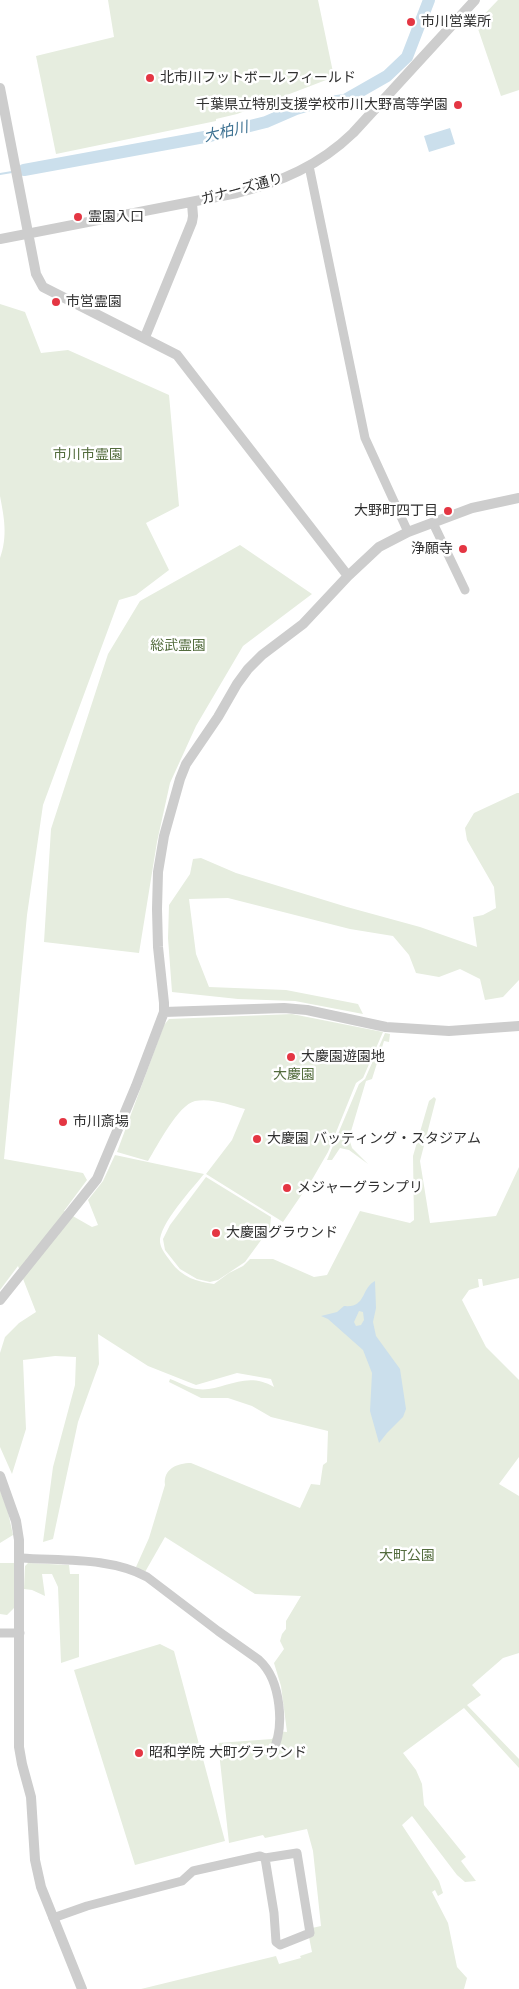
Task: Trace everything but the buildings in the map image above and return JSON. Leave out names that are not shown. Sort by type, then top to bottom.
[{"type":"street","name":"ガナーズ通り","points":[[0,239],[192,203],[266,186],[309,166],[341,145],[353,133],[475,0]]},
{"type":"street","points":[[0,88],[36,274],[42,287],[173,352],[183,362],[348,576]]},
{"type":"street","points":[[309,166],[365,438],[408,532]]},
{"type":"street","points":[[145,337],[192,222],[194,216],[192,203]]},
{"type":"street","points":[[0,1300],[97,1179],[136,1086],[164,1012],[158,947],[158,872],[164,836],[186,764],[248,670],[262,655],[303,624],[348,576],[379,547],[408,532],[472,508],[519,498]]},
{"type":"street","points":[[433,523],[465,590]]},
{"type":"street","points":[[164,1012],[284,1008],[307,1010],[372,1025],[396,1028],[449,1031],[519,1026]]},
{"type":"street","points":[[0,1476],[16,1521],[21,1558],[20,1747],[22,1764],[31,1797],[35,1860],[41,1887],[82,1989]]},
{"type":"street","points":[[21,1558],[91,1563],[124,1567],[138,1572],[147,1576],[218,1631],[260,1660],[266,1665],[273,1678],[280,1720],[276,1746],[271,1754]]},
{"type":"street","points":[[0,1632],[20,1633]]},
{"type":"street","points":[[53,1918],[87,1906],[182,1881],[193,1872],[260,1856],[264,1858],[297,1853],[310,1933],[280,1944],[276,1942],[274,1913],[264,1858]]},
{"type":"green space","points":[[108,0],[318,0],[334,77],[237,114],[216,119],[216,121],[56,154],[36,56],[114,37]]},
{"type":"green space","points":[[498,0],[519,0],[519,90],[501,96],[476,23]]},
{"type":"green space","points":[[0,304],[25,312],[41,353],[68,350],[169,395],[179,506],[146,523],[169,570],[136,595],[119,600],[43,805],[27,915],[4,1159],[83,1173],[87,1180],[64,1211],[92,1227],[98,1225],[88,1200],[103,1181],[115,1155],[204,1174],[171,1216],[161,1234],[160,1242],[164,1253],[175,1267],[185,1275],[202,1282],[214,1284],[243,1266],[250,1259],[273,1259],[314,1277],[327,1275],[360,1211],[410,1223],[414,1220],[413,1156],[429,1101],[434,1097],[436,1099],[420,1161],[430,1223],[496,1216],[519,1167],[519,1278],[483,1286],[482,1279],[478,1279],[479,1287],[469,1290],[462,1300],[486,1347],[519,1380],[519,1457],[499,1484],[519,1496],[519,1653],[503,1658],[472,1685],[481,1695],[467,1705],[519,1759],[519,1768],[464,1708],[403,1753],[416,1770],[422,1784],[424,1805],[466,1857],[461,1861],[476,1881],[465,1882],[457,1875],[412,1816],[402,1825],[439,1881],[443,1893],[438,1896],[435,1890],[432,1892],[448,1923],[457,1967],[467,1978],[464,1989],[141,1989],[276,1956],[279,1964],[301,1958],[300,1956],[312,1952],[309,1937],[312,1928],[321,1926],[313,1851],[307,1829],[265,1838],[263,1835],[229,1843],[218,1743],[272,1739],[276,1731],[287,1732],[281,1686],[274,1663],[284,1649],[280,1641],[286,1629],[286,1621],[301,1596],[255,1594],[165,1537],[145,1572],[136,1567],[149,1538],[165,1485],[166,1475],[172,1468],[181,1464],[191,1463],[300,1508],[311,1484],[320,1485],[323,1465],[327,1462],[328,1431],[271,1417],[252,1406],[228,1398],[201,1398],[169,1382],[170,1379],[194,1388],[206,1389],[253,1380],[274,1387],[271,1379],[237,1373],[196,1385],[148,1366],[98,1334],[99,1364],[78,1422],[53,1539],[43,1542],[53,1467],[75,1385],[76,1357],[55,1356],[23,1360],[26,1429],[12,1474],[0,1447],[0,1353],[5,1337],[19,1323],[36,1312],[18,1266],[0,1290],[0,558],[5,534],[0,496]]},
{"type":"green space","name":"総武霊園","points":[[240,545],[312,594],[243,646],[196,726],[170,783],[157,842],[139,953],[44,942],[51,829],[108,654],[140,601]]},
{"type":"green space","points":[[519,793],[519,980],[503,997],[485,1000],[480,979],[460,969],[439,977],[416,973],[409,955],[393,936],[350,929],[228,898],[189,899],[196,954],[209,987],[286,990],[358,1004],[363,1014],[295,1001],[238,999],[172,992],[168,938],[169,905],[190,874],[193,859],[201,858],[236,873],[420,927],[477,947],[473,917],[483,915],[496,908],[494,887],[467,840],[465,828],[474,813]]},
{"type":"green space","name":"大慶園","points":[[292,1014],[383,1032],[363,1078],[356,1083],[328,1152],[283,1222],[206,1174],[232,1140],[245,1109],[214,1101],[195,1101],[189,1104],[175,1118],[148,1161],[117,1152],[164,1025],[169,1019]]},
{"type":"green space","points":[[385,1033],[390,1034],[389,1042],[384,1041],[372,1079],[366,1081],[349,1138],[352,1148],[368,1164],[349,1150],[340,1148],[332,1160],[327,1160],[359,1084],[365,1079]]},
{"type":"green space","name":"大慶園グラウンド","points":[[206,1177],[271,1217],[270,1228],[245,1262],[218,1280],[210,1282],[197,1279],[180,1269],[165,1250],[163,1239],[170,1225]]},
{"type":"green space","points":[[0,1490],[8,1512],[13,1535],[0,1543]]},
{"type":"green space","points":[[0,1563],[15,1563],[14,1608],[7,1615],[0,1614]]},
{"type":"green space","points":[[28,1563],[69,1565],[70,1574],[79,1574],[79,1657],[61,1663],[58,1587],[52,1574],[42,1574],[45,1596],[32,1590],[24,1589],[25,1566]]},
{"type":"green space","points":[[160,1644],[174,1651],[225,1841],[135,1865],[74,1670]]},
{"type":"water","points":[[450,128],[455,144],[429,152],[424,136]]},
{"type":"water","points":[[375,1281],[376,1308],[373,1322],[376,1336],[400,1369],[406,1409],[403,1417],[379,1443],[370,1411],[372,1373],[363,1350],[328,1319],[321,1316],[337,1312],[344,1306],[356,1304],[360,1301],[370,1284]],"holes":[[[359,1311],[363,1312],[364,1320],[361,1325],[356,1326],[354,1322]]]},
{"type":"waterway","name":"大柏川","points":[[24,170],[210,136],[266,122],[313,104],[345,100],[387,76],[407,57],[429,0]]},
{"type":"waterway","name":"大柏川","points":[[0,174],[12,172]]},
{"type":"place","name":"市川営業所","points":[[411,22]]},
{"type":"place","name":"北市川フットボールフィールド","points":[[150,78]]},
{"type":"place","name":"千葉県立特別支援学校市川大野高等学園","points":[[458,105]]},
{"type":"place","name":"霊園入口","points":[[78,217]]},
{"type":"place","name":"市営霊園","points":[[56,302]]},
{"type":"place","name":"大野町四丁目","points":[[448,511]]},
{"type":"place","name":"浄願寺","points":[[463,549]]},
{"type":"place","name":"大慶園遊園地","points":[[291,1057]]},
{"type":"place","name":"市川斎場","points":[[63,1122]]},
{"type":"place","name":"大慶園 バッティング・スタジアム","points":[[257,1139]]},
{"type":"place","name":"メジャーグランプリ","points":[[287,1188]]},
{"type":"place","name":"大慶園グラウンド","points":[[216,1233]]},
{"type":"place","name":"昭和学院 大町グラウンド","points":[[139,1753]]},
{"type":"park label","name":"市川市霊園","points":[[88,455]]},
{"type":"park label","name":"大町公園","points":[[407,1556]]}]
